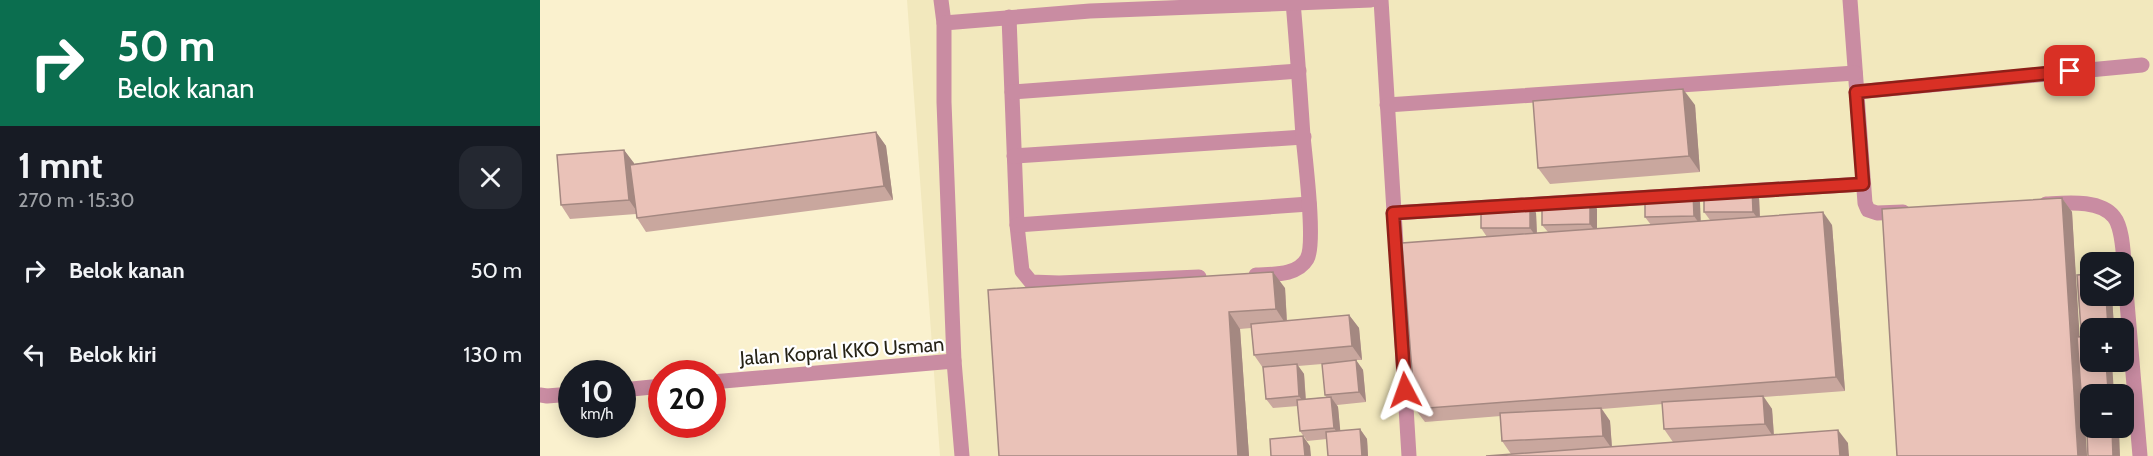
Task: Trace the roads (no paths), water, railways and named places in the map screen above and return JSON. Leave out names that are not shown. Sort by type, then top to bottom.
[{"type":"lane","points":[[941,0],[944,23],[944,102],[954,361]]},
{"type":"lane","points":[[944,23],[1009,17],[1371,0]]},
{"type":"lane","points":[[1381,0],[1409,456]]},
{"type":"lane","points":[[1850,0],[1865,203],[1868,210],[1877,213],[1913,212]]},
{"type":"lane","points":[[1236,275],[1283,273],[1296,270],[1305,262],[1310,253],[1309,204],[1293,2]]},
{"type":"lane","points":[[1009,17],[1017,225],[1022,271],[1031,282],[1212,276]]},
{"type":"lane","points":[[1856,92],[2142,64]]},
{"type":"lane","points":[[1012,92],[1299,71]]},
{"type":"lane","points":[[1387,105],[1855,73]]},
{"type":"lane","points":[[1014,156],[1304,136]]},
{"type":"lane","points":[[1393,213],[1863,184]]},
{"type":"lane","points":[[2031,205],[2078,202],[2099,207],[2114,216],[2122,239],[2123,252]]},
{"type":"lane","points":[[1017,225],[1309,204]]},
{"type":"lane","points":[[2127,306],[2140,456]]},
{"type":"lane","name":"Jalan Kopral KKO Usman","points":[[726,381],[954,361],[962,456]]},
{"type":"lane","points":[[540,395],[558,395]]}]
